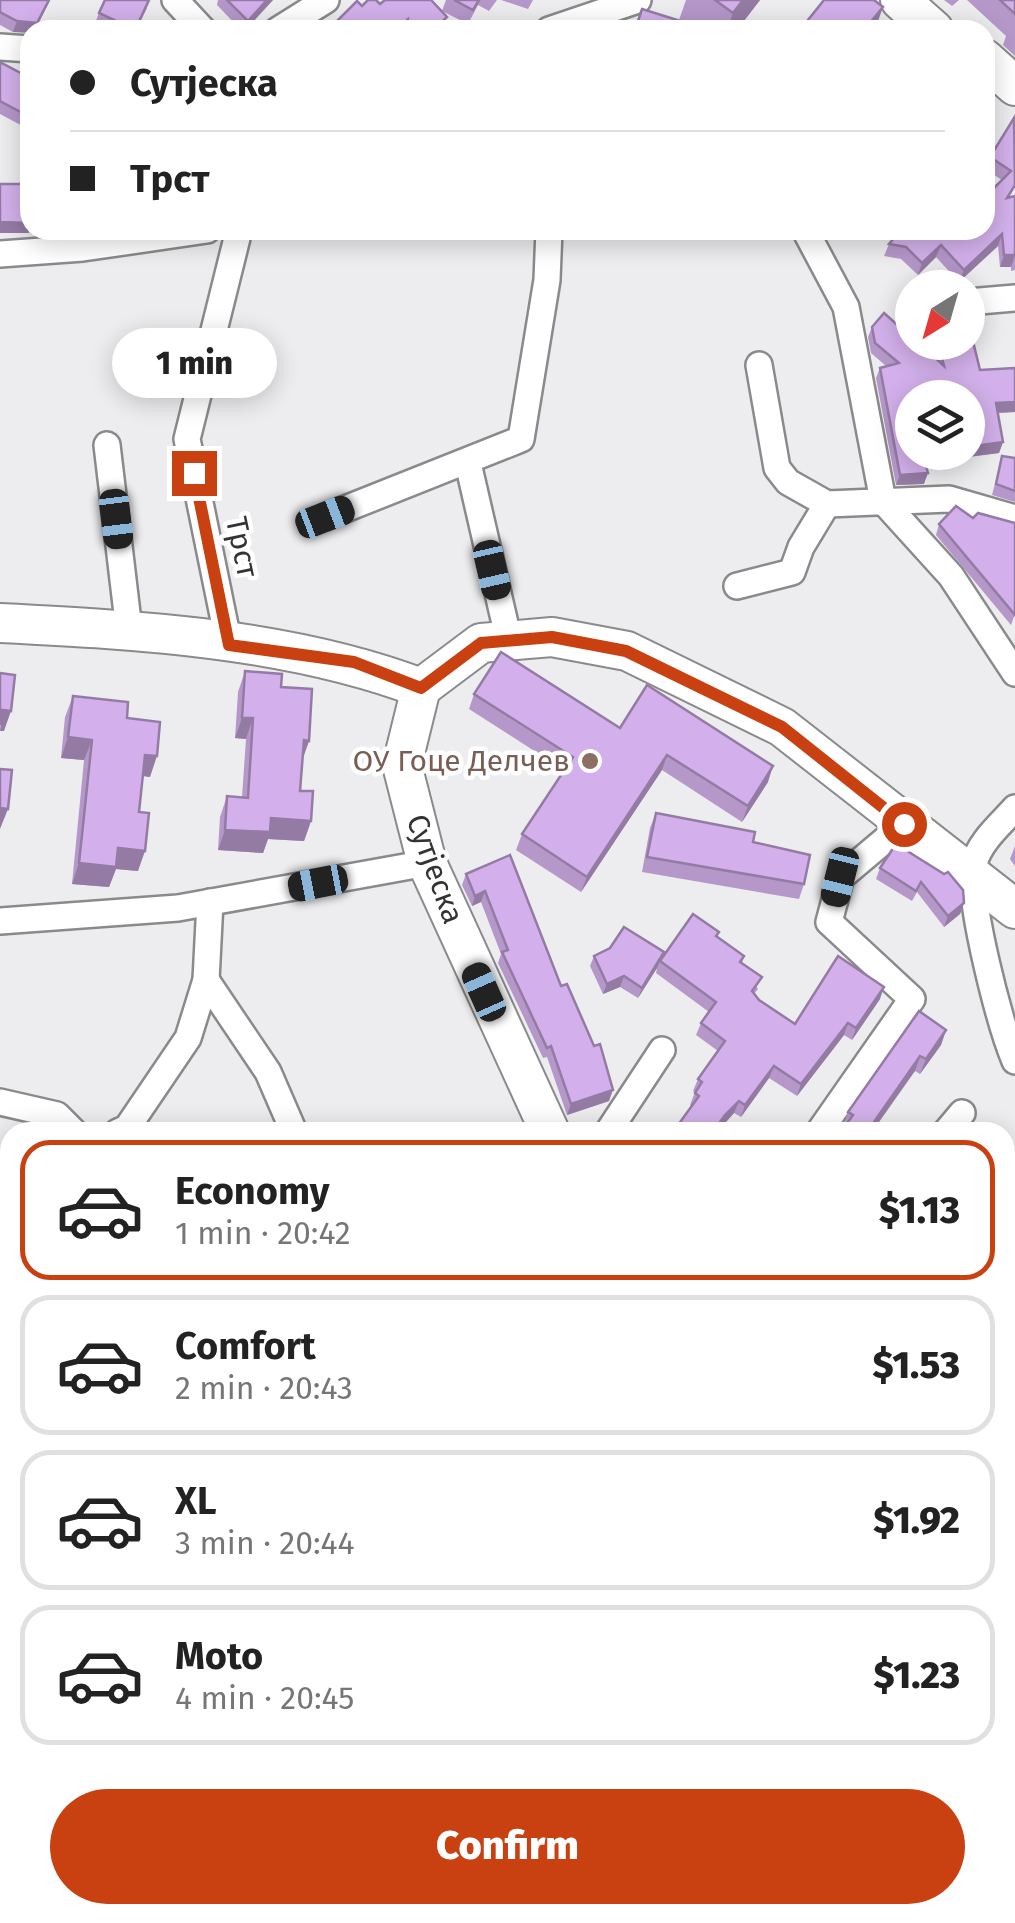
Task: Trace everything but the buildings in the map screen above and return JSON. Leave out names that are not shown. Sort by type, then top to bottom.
[{"type":"street","points":[[174,0],[193,20]]},
{"type":"street","points":[[294,20],[326,0]]},
{"type":"street","points":[[900,0],[923,20]]},
{"type":"street","points":[[919,0],[941,20]]},
{"type":"street","points":[[579,20],[619,7]]},
{"type":"street","points":[[995,68],[1015,86]]},
{"type":"street","points":[[995,84],[1015,101]]},
{"type":"street","points":[[0,254],[121,240]]},
{"type":"street","name":"Трст","points":[[229,645],[187,439],[237,240]]},
{"type":"street","points":[[325,517],[521,439],[547,280],[548,240]]},
{"type":"street","points":[[810,240],[846,307],[883,501],[951,576],[1015,673]]},
{"type":"street","points":[[985,301],[1015,298]]},
{"type":"street","points":[[759,364],[777,468],[788,482],[827,504],[966,501],[1015,518]]},
{"type":"street","points":[[107,446],[130,630]]},
{"type":"street","points":[[468,463],[509,640]]},
{"type":"street","points":[[737,586],[792,572],[801,547],[827,504]]},
{"type":"street","points":[[0,623],[130,630],[354,662],[421,688],[481,643],[552,637],[626,651],[782,727],[973,880],[1015,908]]},
{"type":"street","name":"Сутјеска","points":[[421,688],[402,765],[428,863],[545,1122]]},
{"type":"street","points":[[1015,808],[980,848],[973,880],[989,969],[1015,1061]]},
{"type":"street","points":[[826,1122],[912,999],[830,922],[840,877],[904,824]]},
{"type":"street","points":[[0,921],[210,902],[428,863]]},
{"type":"street","points":[[131,1122],[188,1038],[206,980],[210,902]]},
{"type":"street","points":[[206,980],[268,1072],[290,1122]]},
{"type":"street","points":[[615,1122],[662,1050]]},
{"type":"street","points":[[0,1102],[57,1115],[64,1122]]},
{"type":"place","name":"ОУ Гоце Делчев","points":[[590,761]]},
{"type":"route","points":[[194,473],[229,645],[354,662],[421,688],[481,643],[552,637],[626,651],[782,727],[904,824]]}]
